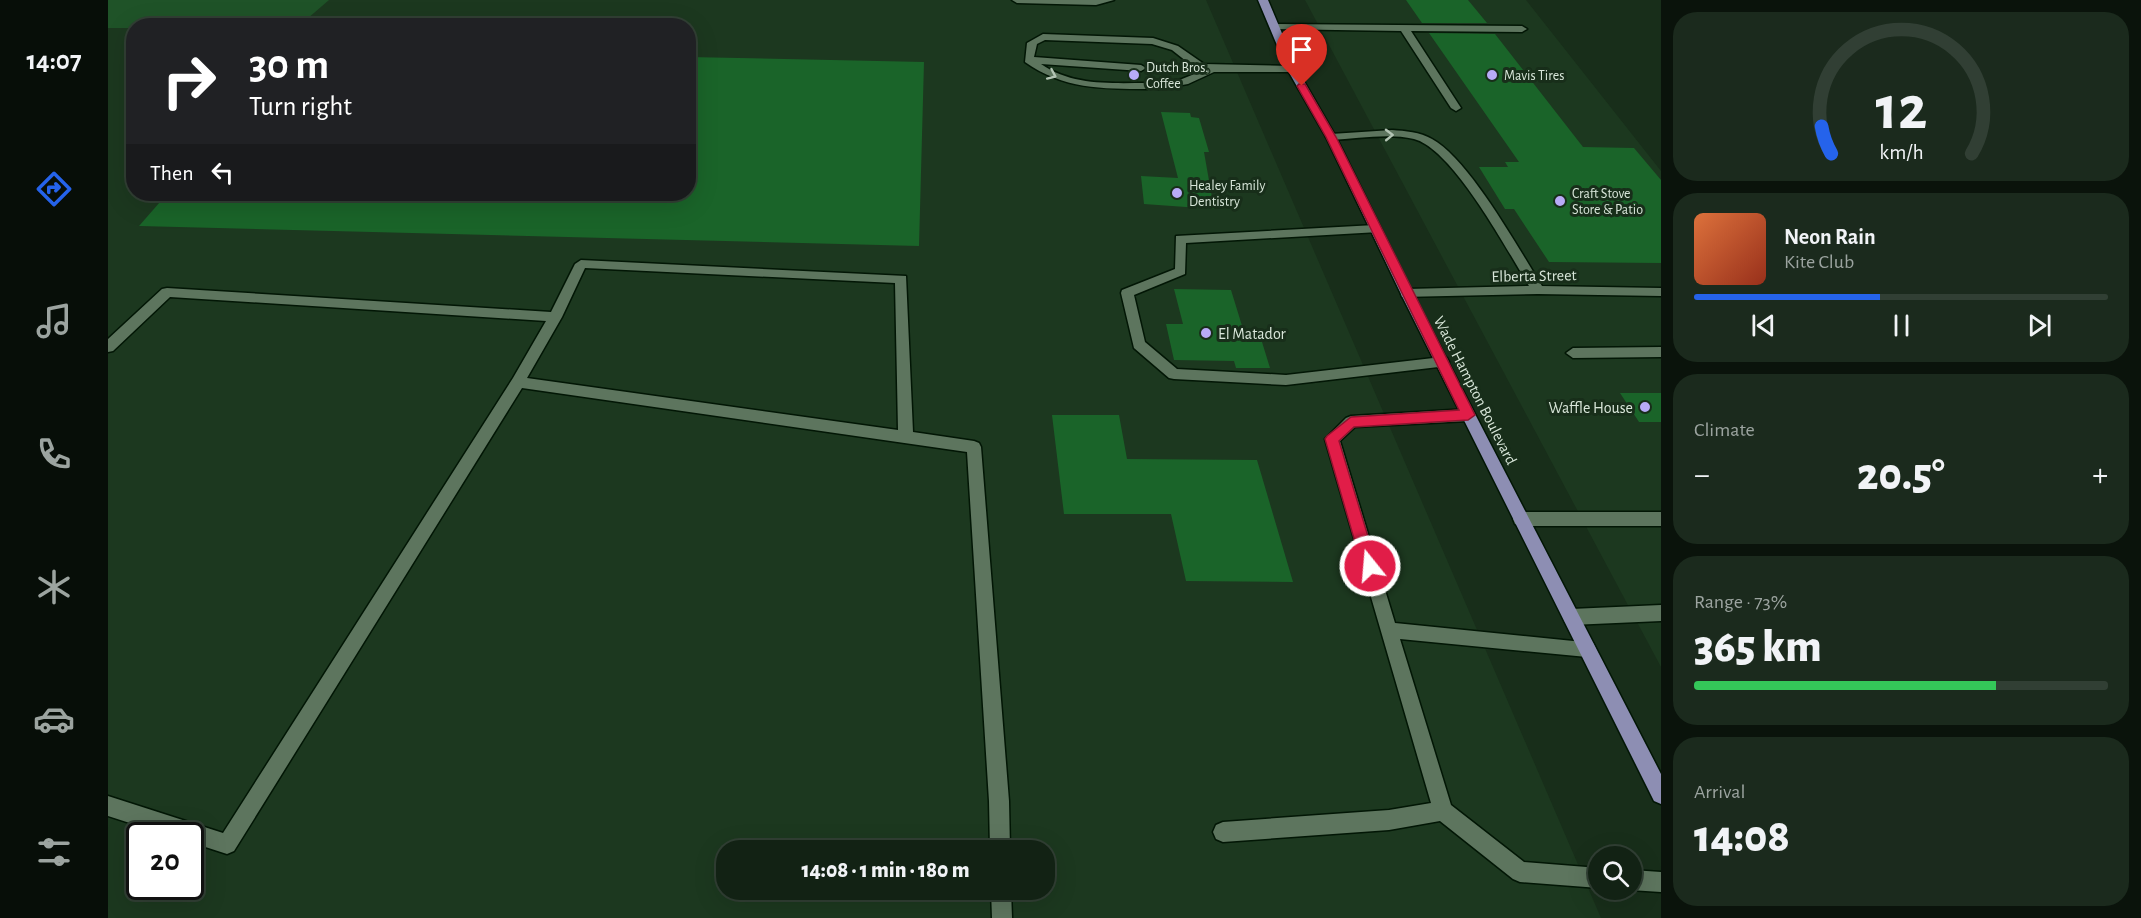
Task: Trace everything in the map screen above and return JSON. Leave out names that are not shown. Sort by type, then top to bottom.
[{"type":"main road","name":"Wade Hampton Boulevard","points":[[1263,0],[1292,69],[1331,137],[1407,294],[1661,794]]},
{"type":"street","points":[[1017,0],[1096,2],[1109,0]]},
{"type":"street","points":[[1275,27],[1522,29]]},
{"type":"street","points":[[1404,28],[1456,108]]},
{"type":"street","points":[[1029,60],[1032,42],[1043,37],[1153,40],[1174,48],[1201,67],[1215,69]]},
{"type":"street","points":[[1029,60],[1044,73],[1072,83],[1152,86],[1184,81],[1215,69]]},
{"type":"street","points":[[1029,60],[1141,68]]},
{"type":"street","points":[[1154,68],[1292,69]]},
{"type":"street","points":[[1331,137],[1398,134],[1427,140],[1441,149],[1492,217],[1538,290]]},
{"type":"street","points":[[1376,229],[1180,239],[1181,271],[1127,293],[1139,344],[1174,374],[1286,380],[1442,362]]},
{"type":"street","points":[[108,806],[227,844],[518,382],[582,264],[901,279],[906,439]]},
{"type":"street","name":"Elberta Street","points":[[1407,294],[1538,290],[1661,292]]},
{"type":"street","points":[[108,347],[167,292],[555,317]]},
{"type":"street","points":[[1573,353],[1661,352]]},
{"type":"street","points":[[518,382],[974,447],[1000,840]]},
{"type":"street","points":[[1468,415],[1351,422],[1332,439],[1443,811],[1520,872],[1588,877]]},
{"type":"street","points":[[1521,519],[1661,519]]},
{"type":"street","points":[[1571,617],[1661,613]]},
{"type":"street","points":[[1389,630],[1587,649]]},
{"type":"street","points":[[1223,832],[1389,820],[1443,811]]},
{"type":"street","points":[[1642,881],[1661,882]]},
{"type":"street","points":[[1002,900],[1002,918]]},
{"type":"shaded area","points":[[108,0],[1206,0],[1588,888],[1588,900],[1593,900],[1601,918],[108,918]]},
{"type":"shaded area","points":[[108,0],[329,0],[308,18],[126,18],[126,28],[108,28]]},
{"type":"shaded area","points":[[1305,0],[1526,0],[1661,171],[1661,667]]},
{"type":"building","points":[[1406,0],[1468,0],[1487,23],[1422,23]]},
{"type":"building","name":"Craft Stove Store & Patio","points":[[1429,33],[1495,34],[1583,147],[1634,148],[1661,180],[1661,263],[1549,262],[1514,209],[1505,209],[1479,167],[1508,167],[1505,162],[1519,162]]},
{"type":"building","points":[[696,57],[924,62],[919,246],[139,226],[161,201],[696,201]]},
{"type":"building","points":[[1161,112],[1190,113],[1191,117],[1199,118],[1209,152],[1204,152],[1214,209],[1144,204],[1141,176],[1178,178]]},
{"type":"building","name":"El Matador","points":[[1174,289],[1231,290],[1247,342],[1262,342],[1270,368],[1236,368],[1234,361],[1174,360],[1166,324],[1183,324]]},
{"type":"building","name":"Waffle House","points":[[1620,393],[1661,393],[1661,422],[1639,422]]},
{"type":"building","points":[[1052,415],[1119,415],[1127,459],[1257,460],[1293,582],[1186,581],[1171,514],[1064,514]]},
{"type":"place","name":"Dutch Bros. Coffee","points":[[1134,75]]},
{"type":"place","name":"Mavis Tires","points":[[1492,75]]},
{"type":"place","name":"Healey Family Dentistry","points":[[1177,193]]},
{"type":"place","name":"Craft Stove Store & Patio","points":[[1560,201]]},
{"type":"place","name":"El Matador","points":[[1206,333]]},
{"type":"place","name":"Waffle House","points":[[1645,407]]},
{"type":"route","points":[[1302,86],[1331,137],[1468,415],[1351,422],[1332,439],[1370,566]]}]
